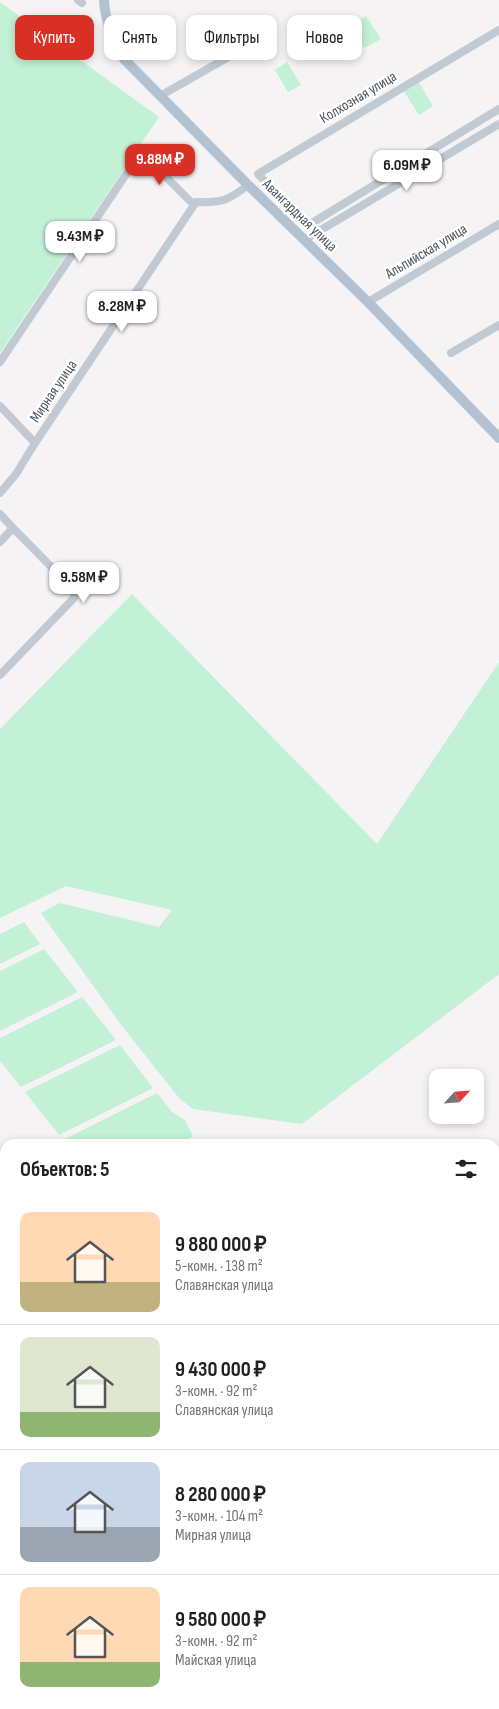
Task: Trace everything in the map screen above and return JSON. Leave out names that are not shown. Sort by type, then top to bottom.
[{"type":"main road","name":"Авангардная улица","points":[[104,0],[105,15],[111,34],[124,59],[248,185],[368,302],[499,438]]},
{"type":"street","name":"Колхозная улица","points":[[499,30],[258,174],[307,226],[499,109]]},
{"type":"street","points":[[160,96],[222,60]]},
{"type":"street","points":[[304,240],[499,124]]},
{"type":"street","points":[[0,362],[141,152],[194,205],[196,202],[216,202],[233,196],[248,185]]},
{"type":"street","name":"Мирная улица","points":[[0,493],[16,474],[194,205]]},
{"type":"street","name":"Альпийская улица","points":[[368,302],[499,224]]},
{"type":"street","points":[[451,353],[499,325]]},
{"type":"street","points":[[0,406],[35,443]]},
{"type":"street","points":[[0,514],[73,589],[74,598],[0,675]]},
{"type":"street","points":[[0,542],[13,528]]},
{"type":"green space","points":[[0,2],[18,15],[15,15],[15,60],[80,60],[159,117],[0,353]]},
{"type":"green space","points":[[366,16],[381,39],[364,48],[362,44],[362,18]]},
{"type":"green space","points":[[287,62],[301,85],[288,92],[275,70]]},
{"type":"green space","points":[[418,81],[433,106],[419,115],[403,90]]},
{"type":"green space","points":[[132,594],[377,844],[499,662],[499,974],[302,1124],[193,1109],[179,1098],[122,1026],[41,913],[60,903],[159,927],[172,910],[66,886],[0,918],[0,729]]},
{"type":"green space","points":[[24,922],[40,944],[0,964],[0,934]]},
{"type":"green space","points":[[44,949],[78,992],[0,1031],[0,971]]},
{"type":"green space","points":[[82,997],[116,1040],[21,1087],[0,1061],[0,1038]]},
{"type":"green space","points":[[120,1045],[153,1088],[59,1135],[25,1092]]},
{"type":"green space","points":[[157,1093],[172,1112],[185,1120],[193,1136],[187,1139],[65,1139]]}]
